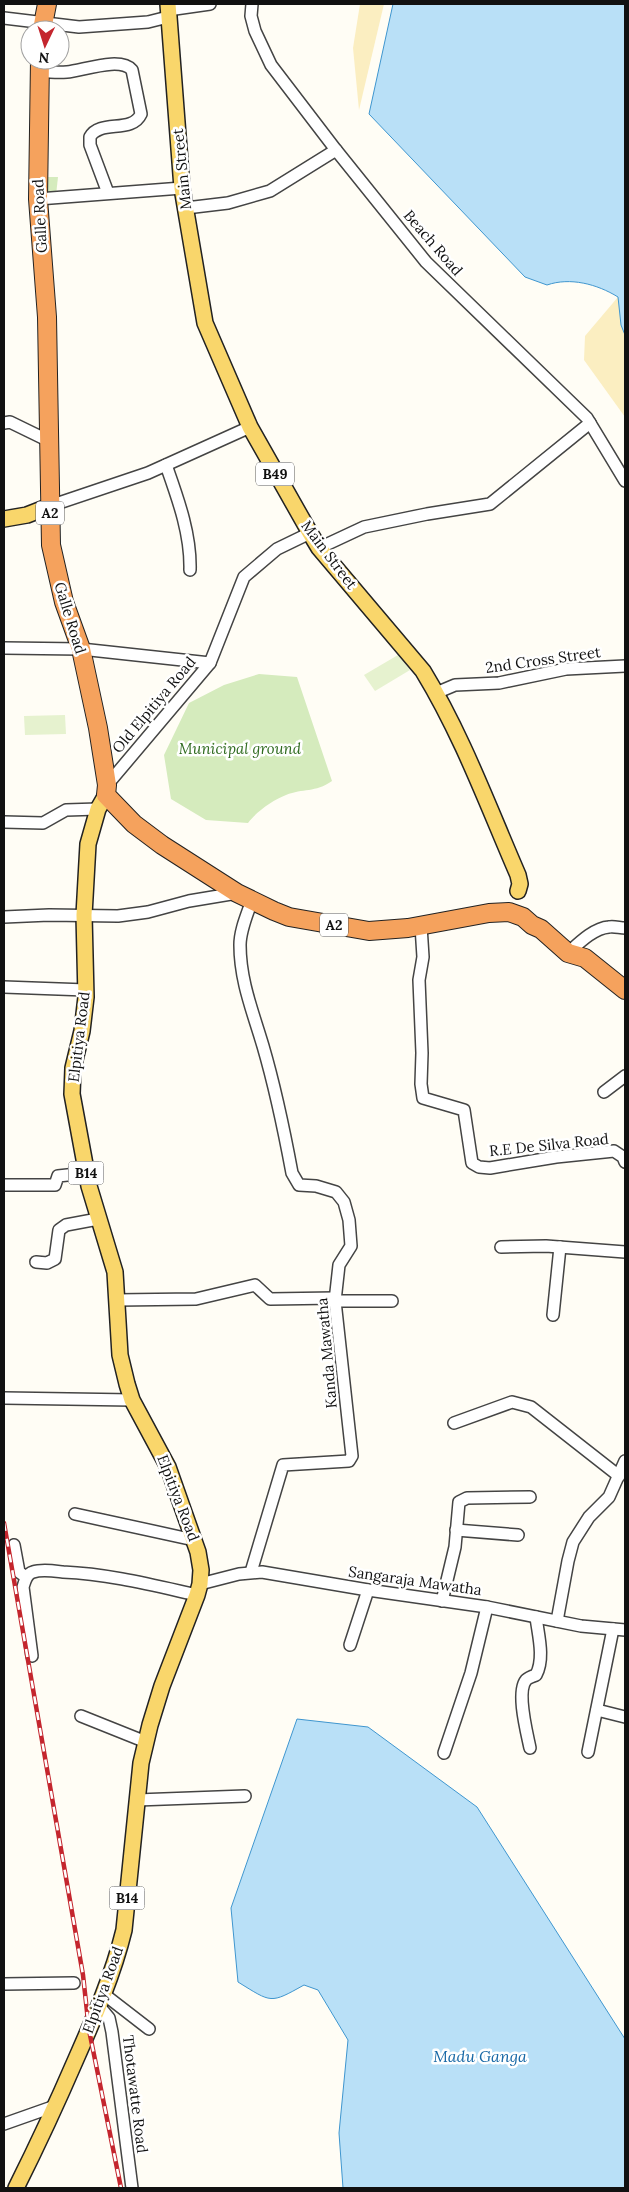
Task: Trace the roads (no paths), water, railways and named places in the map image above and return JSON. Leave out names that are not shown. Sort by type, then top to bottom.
[{"type":"highway","points":[[43,20],[47,4]]},
{"type":"highway","name":"Galle Road","points":[[39,70],[38,199],[48,317],[51,546],[58,580],[81,649],[104,796]]},
{"type":"highway","name":"A2","points":[[104,796],[148,835],[244,896],[289,917],[369,931],[420,926],[445,920],[454,915],[502,904],[516,898],[525,910],[537,920],[540,929]]},
{"type":"highway","name":"A2","points":[[445,920],[456,921],[496,912],[509,912],[523,917],[568,953],[585,958],[625,990]]},
{"type":"main road","name":"Main Street","points":[[168,10],[182,188],[205,323],[250,427],[310,534],[422,671],[436,693],[464,746],[518,875],[520,884],[516,898]]},
{"type":"main road","points":[[4,519],[27,515],[50,506]]},
{"type":"main road","name":"Elpitiya Road","points":[[16,2188],[102,2001],[124,1930],[137,1800],[146,1742],[162,1686],[198,1589],[200,1570],[194,1540],[168,1468],[132,1400],[120,1355],[115,1272],[86,1173],[72,1094],[73,1068],[82,1031],[86,990],[84,915],[88,844],[104,796]]},
{"type":"street","points":[[70,27],[148,22],[168,10],[210,4]]},
{"type":"street","name":"Beach Road","points":[[252,4],[255,31],[271,65],[336,150],[426,262],[590,423],[625,481]]},
{"type":"street","points":[[4,18],[20,21]]},
{"type":"street","points":[[59,70],[67,72],[98,66],[123,64],[132,70],[141,114],[138,120],[132,124],[97,129],[90,137],[108,193]]},
{"type":"street","points":[[186,208],[246,199],[270,191],[336,150]]},
{"type":"street","points":[[38,199],[182,188]]},
{"type":"street","points":[[4,423],[10,422],[49,441]]},
{"type":"street","points":[[320,548],[364,528],[490,504],[590,423]]},
{"type":"street","points":[[50,506],[148,473],[250,427]]},
{"type":"street","points":[[166,465],[182,512],[191,554],[190,570]]},
{"type":"street","name":"Old Elpitiya Road","points":[[104,796],[210,663],[244,577],[277,549],[310,534]]},
{"type":"street","points":[[4,648],[81,649],[210,663]]},
{"type":"street","name":"2nd Cross Street","points":[[436,693],[454,685],[499,683],[566,669],[625,666]]},
{"type":"street","points":[[4,822],[43,823],[66,810],[104,796]]},
{"type":"street","points":[[4,917],[49,915],[118,916],[148,912],[189,901],[244,896]]},
{"type":"street","name":"Kanda Mawatha","points":[[244,896],[240,943],[242,974],[246,995],[263,1046],[275,1092],[292,1173],[299,1185],[316,1186],[336,1192],[344,1202],[349,1220],[351,1246],[339,1266],[335,1299],[352,1456],[349,1462],[282,1466],[270,1515],[251,1572]]},
{"type":"street","name":"R.E De Silva Road","points":[[420,926],[423,957],[419,980],[422,1053],[421,1084],[423,1098],[464,1110],[472,1163],[478,1167],[490,1168],[614,1152],[623,1157],[625,1162]]},
{"type":"street","points":[[568,953],[598,930],[609,927],[625,928]]},
{"type":"street","points":[[4,987],[86,990]]},
{"type":"street","points":[[604,1092],[625,1076]]},
{"type":"street","points":[[4,1185],[55,1185],[58,1176],[86,1173]]},
{"type":"street","points":[[36,1262],[47,1263],[55,1259],[59,1230],[66,1225],[98,1219]]},
{"type":"street","points":[[554,1315],[560,1247]]},
{"type":"street","points":[[502,1248],[560,1247],[625,1252]]},
{"type":"street","points":[[117,1300],[196,1299],[254,1285],[270,1299],[392,1301]]},
{"type":"street","points":[[4,1398],[132,1400]]},
{"type":"street","points":[[454,1423],[512,1402],[531,1407],[619,1476]]},
{"type":"street","points":[[557,1621],[573,1542],[589,1517],[609,1497],[625,1461]]},
{"type":"street","points":[[442,1601],[455,1547],[459,1502],[467,1498],[530,1497]]},
{"type":"street","points":[[75,1514],[194,1540]]},
{"type":"street","points":[[456,1530],[518,1535]]},
{"type":"street","points":[[14,1545],[19,1572],[26,1577]]},
{"type":"street","points":[[32,1656],[23,1587],[26,1577],[31,1572],[42,1570],[73,1572],[198,1589]]},
{"type":"street","name":"Sangaraja Mawatha","points":[[198,1589],[251,1572],[487,1607],[557,1621],[625,1630]]},
{"type":"street","points":[[350,1645],[368,1590]]},
{"type":"street","points":[[444,1753],[471,1673],[487,1607]]},
{"type":"street","points":[[530,1748],[522,1700],[523,1686],[527,1679],[538,1672],[540,1644],[536,1617]]},
{"type":"street","points":[[588,1752],[613,1629]]},
{"type":"street","points":[[597,1710],[625,1717]]},
{"type":"street","points":[[82,1716],[146,1742]]},
{"type":"street","points":[[137,1800],[245,1796]]},
{"type":"street","points":[[4,1984],[74,1983]]},
{"type":"street","points":[[102,2001],[149,2029]]},
{"type":"street","name":"Thotawatte Road","points":[[102,2001],[112,2032],[132,2188]]},
{"type":"street","points":[[4,2124],[55,2106]]},
{"type":"water","points":[[393,4],[625,4],[625,335],[621,325],[618,297],[610,292],[583,283],[565,282],[547,285],[525,277],[369,114]]},
{"type":"water","name":"Madu Ganga","points":[[297,1719],[368,1727],[477,1807],[625,2039],[625,2188],[343,2188],[339,2133],[348,2040],[318,1990],[304,1985],[284,1996],[271,1999],[258,1994],[238,1982],[231,1908]]},
{"type":"railway","points":[[4,1523],[83,1975],[89,2030],[121,2188]]},
{"type":"park label","name":"Municipal ground","points":[[240,749]]}]
